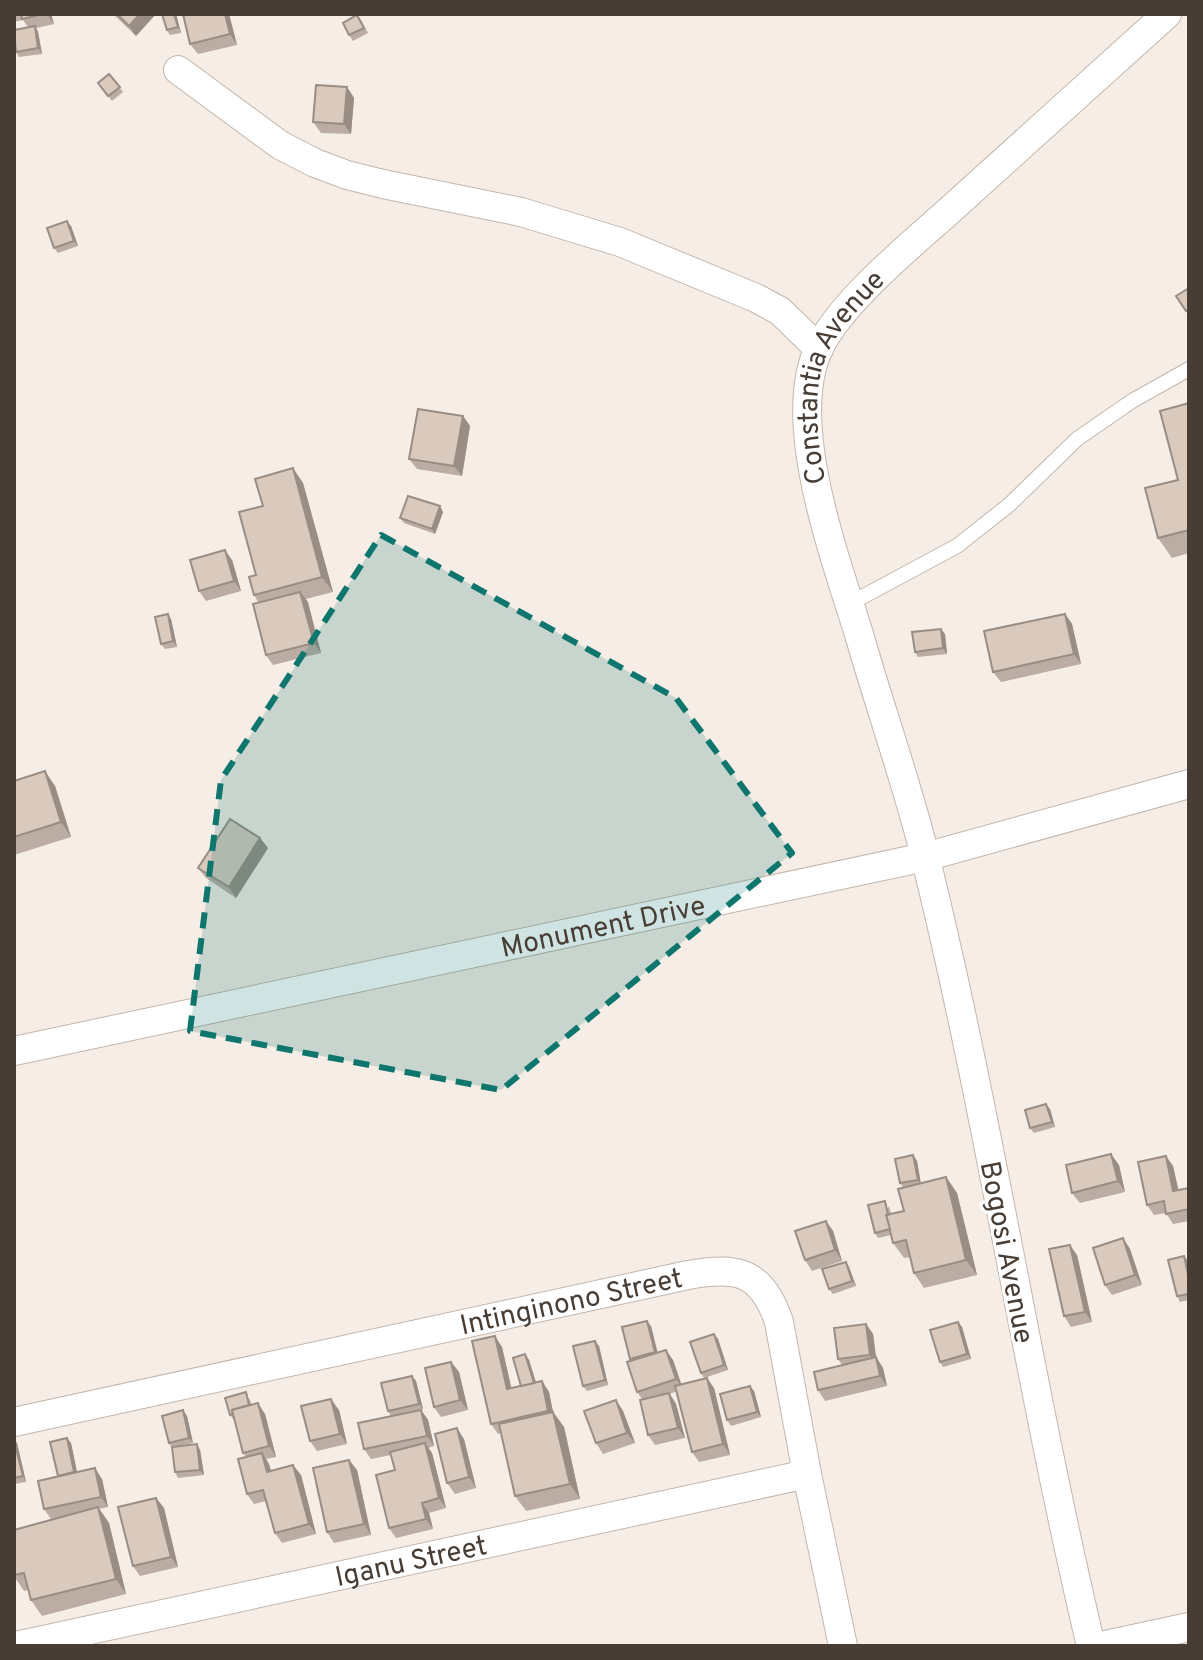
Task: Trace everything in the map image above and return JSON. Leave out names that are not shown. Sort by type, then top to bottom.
[{"type":"street","name":"Constantia Avenue","points":[[925,857],[826,525],[812,462],[806,414],[809,379],[819,349],[838,319],[900,255],[1167,14]]},
{"type":"street","points":[[178,70],[280,145],[315,163],[371,181],[521,212],[620,242],[756,298],[780,311],[819,349]]},
{"type":"street","name":"Monument Drive","points":[[14,1051],[925,857],[1189,784]]},
{"type":"street","name":"Bogosi Avenue","points":[[925,857],[980,1105],[1017,1304],[1091,1646]]},
{"type":"street","name":"Intinginono Street","points":[[14,1422],[688,1275],[732,1271],[748,1276],[759,1285],[772,1301],[779,1322],[843,1646]]},
{"type":"street","name":"Iganu Street","points":[[16,1646],[807,1474]]},
{"type":"street","points":[[1101,1646],[1189,1627]]},
{"type":"lane","points":[[849,604],[957,546],[1009,505],[1077,439],[1132,401],[1189,369]]},
{"type":"highlighted area","points":[[381,535],[676,698],[792,853],[501,1090],[190,1031],[221,780]]},
{"type":"building","points":[[21,14],[43,14],[22,19]]},
{"type":"building","points":[[117,14],[140,14],[129,26]]},
{"type":"building","points":[[162,14],[174,14],[178,27],[167,30]]},
{"type":"building","points":[[183,14],[225,14],[230,34],[190,44]]},
{"type":"building","points":[[357,15],[364,28],[349,35],[343,23]]},
{"type":"building","points":[[35,26],[38,48],[16,52],[14,30]]},
{"type":"building","points":[[109,74],[120,87],[108,96],[98,83]]},
{"type":"building","points":[[316,85],[347,87],[344,124],[313,122]]},
{"type":"building","points":[[67,221],[74,241],[54,248],[47,228]]},
{"type":"building","points":[[1189,288],[1189,309],[1186,311],[1176,296]]},
{"type":"building","points":[[1189,403],[1189,530],[1158,538],[1145,488],[1178,480],[1160,411]]},
{"type":"building","points":[[418,409],[463,416],[454,466],[409,459]]},
{"type":"building","points":[[293,468],[322,577],[254,595],[249,577],[256,575],[239,512],[263,506],[255,479]]},
{"type":"building","points":[[408,496],[440,506],[432,529],[400,518]]},
{"type":"building","points":[[225,550],[234,581],[199,591],[190,560]]},
{"type":"building","points":[[300,592],[314,643],[266,655],[253,604]]},
{"type":"building","points":[[168,614],[173,641],[161,644],[155,617]]},
{"type":"building","points":[[1065,614],[1074,654],[993,672],[984,631]]},
{"type":"building","points":[[941,629],[943,648],[915,652],[912,632]]},
{"type":"building","points":[[45,771],[61,822],[14,837],[14,781]]},
{"type":"building","points":[[230,819],[260,838],[229,887],[198,868]]},
{"type":"building","points":[[1046,1104],[1052,1122],[1030,1128],[1025,1110]]},
{"type":"building","points":[[1111,1154],[1118,1181],[1072,1193],[1066,1165]]},
{"type":"building","points":[[913,1155],[918,1180],[900,1183],[895,1159]]},
{"type":"building","points":[[1166,1156],[1173,1191],[1189,1188],[1189,1209],[1166,1214],[1164,1201],[1147,1205],[1138,1162]]},
{"type":"building","points":[[946,1177],[966,1260],[914,1273],[906,1240],[893,1243],[886,1215],[904,1211],[898,1189]]},
{"type":"building","points":[[885,1201],[890,1229],[875,1233],[868,1205]]},
{"type":"building","points":[[826,1221],[835,1250],[805,1260],[795,1231]]},
{"type":"building","points":[[1123,1238],[1135,1275],[1105,1285],[1093,1248]]},
{"type":"building","points":[[1070,1245],[1085,1312],[1064,1316],[1049,1249]]},
{"type":"building","points":[[1184,1256],[1189,1294],[1177,1296],[1168,1260]]},
{"type":"building","points":[[846,1262],[852,1281],[829,1289],[822,1269]]},
{"type":"building","points":[[647,1321],[655,1352],[630,1359],[622,1327]]},
{"type":"building","points":[[958,1322],[967,1354],[940,1362],[930,1330]]},
{"type":"building","points":[[866,1324],[870,1355],[838,1359],[834,1328]]},
{"type":"building","points":[[714,1334],[724,1365],[701,1373],[690,1342]]},
{"type":"building","points":[[495,1336],[507,1389],[542,1381],[548,1411],[491,1424],[472,1341]]},
{"type":"building","points":[[595,1341],[605,1380],[583,1386],[573,1346]]},
{"type":"building","points":[[666,1350],[676,1379],[637,1392],[627,1362]]},
{"type":"building","points":[[525,1354],[534,1383],[521,1386],[513,1358]]},
{"type":"building","points":[[876,1357],[880,1376],[818,1390],[814,1372]]},
{"type":"building","points":[[451,1362],[460,1400],[434,1407],[425,1368]]},
{"type":"building","points":[[412,1376],[419,1404],[388,1411],[381,1383]]},
{"type":"building","points":[[707,1378],[723,1444],[692,1452],[675,1386]]},
{"type":"building","points":[[750,1386],[757,1412],[727,1420],[720,1394]]},
{"type":"building","points":[[246,1392],[249,1405],[232,1410],[233,1414],[230,1415],[225,1398]]},
{"type":"building","points":[[669,1393],[678,1428],[648,1435],[640,1400]]},
{"type":"building","points":[[331,1399],[340,1434],[310,1441],[301,1406]]},
{"type":"building","points":[[616,1400],[627,1433],[596,1443],[584,1411]]},
{"type":"building","points":[[258,1403],[269,1446],[243,1453],[232,1410]]},
{"type":"building","points":[[183,1410],[189,1438],[169,1443],[162,1416]]},
{"type":"building","points":[[421,1410],[427,1436],[364,1449],[358,1423]]},
{"type":"building","points":[[553,1412],[570,1484],[515,1496],[499,1424]]},
{"type":"building","points":[[457,1428],[469,1477],[447,1483],[435,1434]]},
{"type":"building","points":[[67,1438],[74,1472],[58,1476],[50,1442]]},
{"type":"building","points":[[14,1441],[23,1476],[14,1478]]},
{"type":"building","points":[[425,1443],[439,1498],[422,1503],[426,1519],[389,1528],[376,1475],[395,1470],[390,1452]]},
{"type":"building","points":[[197,1444],[200,1470],[175,1472],[172,1447]]},
{"type":"building","points":[[262,1453],[267,1472],[293,1465],[309,1524],[275,1533],[263,1490],[247,1494],[238,1459]]},
{"type":"building","points":[[349,1460],[364,1524],[327,1532],[313,1468]]},
{"type":"building","points":[[95,1468],[101,1497],[44,1509],[38,1481]]},
{"type":"building","points":[[156,1498],[171,1557],[133,1566],[118,1507]]},
{"type":"building","points":[[98,1507],[116,1579],[31,1600],[24,1573],[14,1575],[14,1530]]}]
